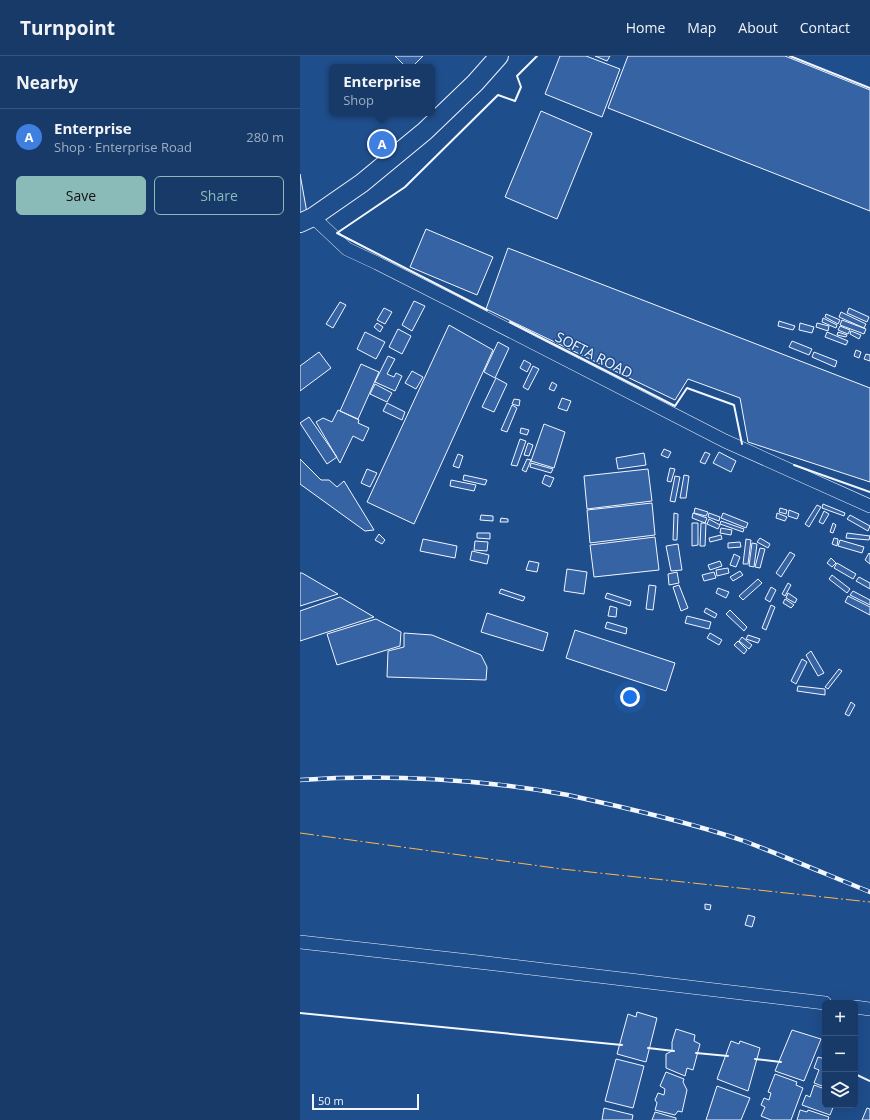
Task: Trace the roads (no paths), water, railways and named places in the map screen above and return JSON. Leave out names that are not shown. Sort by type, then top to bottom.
[{"type":"main road","points":[[306,220],[362,183],[425,131],[475,83],[499,56]]},
{"type":"street","name":"SOFTA ROAD","points":[[306,220],[347,249],[457,303],[725,441],[870,506]]},
{"type":"street","points":[[300,942],[822,1003]]},
{"type":"street","points":[[858,1007],[870,1009]]},
{"type":"railway","points":[[300,780],[333,778],[434,779],[502,785],[568,795],[668,818],[729,836],[776,853],[870,892]]},
{"type":"place","name":"Enterprise","points":[[382,144]]}]
